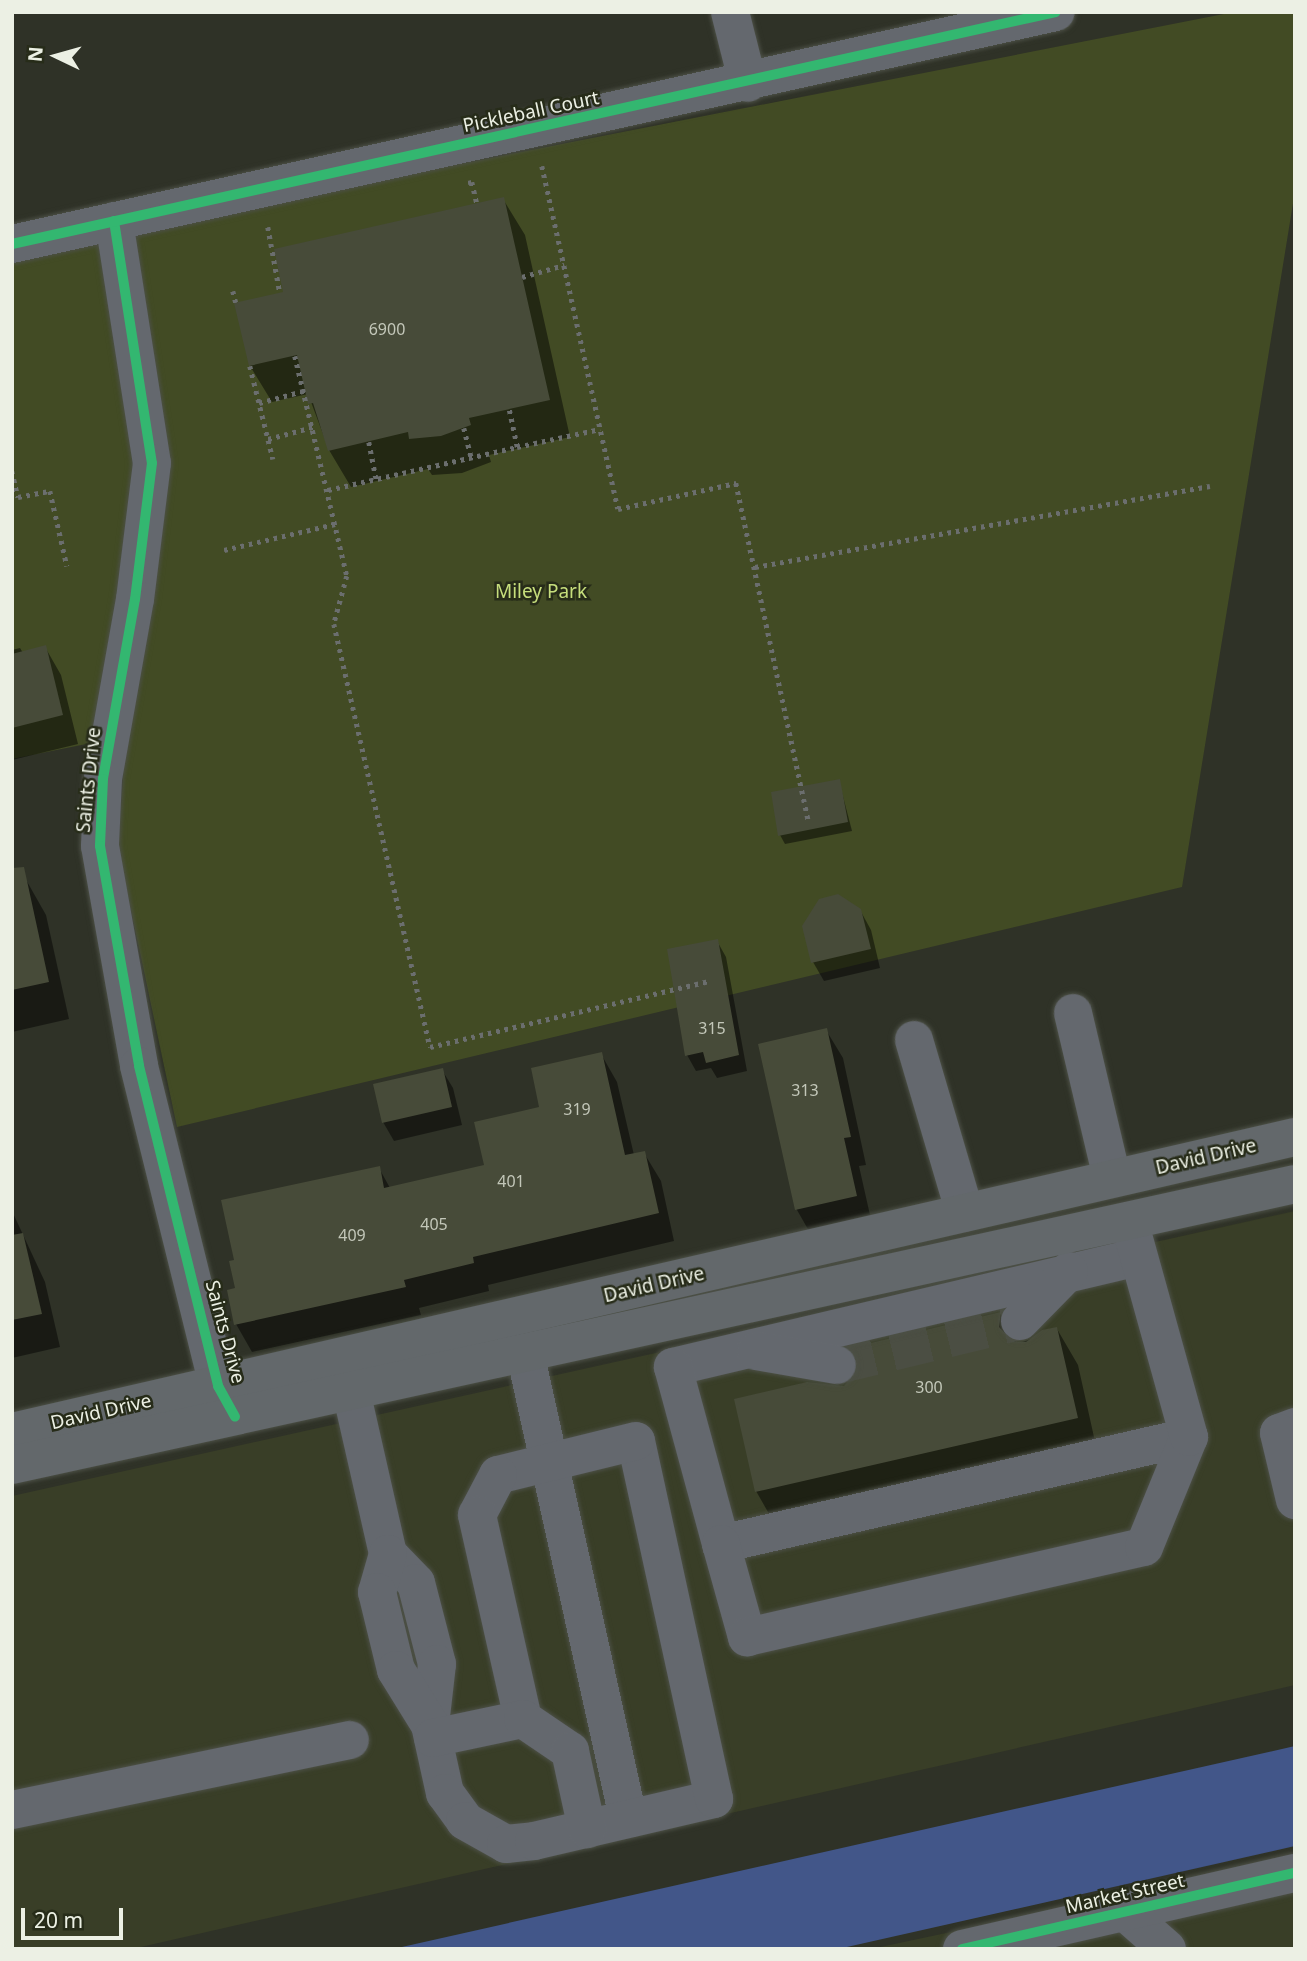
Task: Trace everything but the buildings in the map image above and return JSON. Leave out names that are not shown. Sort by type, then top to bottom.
[{"type":"main road","name":"David Drive","points":[[12,1465],[227,1401],[965,1213],[1295,1137]]},
{"type":"main road","name":"David Drive","points":[[12,1432],[227,1401],[351,1391],[1295,1184]]},
{"type":"street","points":[[730,12],[748,83]]},
{"type":"street","name":"Pickleball Court","points":[[12,244],[748,83],[1056,12]]},
{"type":"street","name":"Saints Drive","points":[[114,220],[152,463],[135,599],[103,779],[100,846],[139,1066],[227,1401]]},
{"type":"street","points":[[1073,1013],[1112,1178]]},
{"type":"street","points":[[914,1040],[965,1213]]},
{"type":"street","points":[[659,1324],[747,1637],[1144,1547],[1189,1437],[1130,1221]]},
{"type":"street","points":[[673,1367],[1069,1271],[1138,1257]]},
{"type":"street","points":[[1020,1321],[1069,1271]]},
{"type":"street","points":[[745,1349],[837,1366]]},
{"type":"street","points":[[525,1353],[628,1819]]},
{"type":"street","points":[[351,1391],[388,1554],[377,1592],[396,1670],[431,1732],[445,1793],[466,1821],[506,1844],[587,1829],[714,1799],[636,1441],[498,1475],[477,1515],[523,1719]]},
{"type":"street","points":[[1295,1427],[1279,1433],[1295,1500]]},
{"type":"street","points":[[721,1544],[1189,1437]]},
{"type":"street","points":[[431,1732],[523,1719],[570,1751],[587,1829]]},
{"type":"street","points":[[12,1810],[350,1740]]},
{"type":"street","name":"Market Street","points":[[962,1949],[1295,1873]]},
{"type":"street","points":[[1125,1912],[1167,1949]]},
{"type":"path","points":[[542,166],[618,509],[736,483],[809,823]]},
{"type":"path","points":[[459,185],[472,182],[477,203]]},
{"type":"path","points":[[279,225],[266,228],[280,293]]},
{"type":"path","points":[[522,277],[564,265]]},
{"type":"path","points":[[233,291],[236,303]]},
{"type":"path","points":[[295,356],[348,583],[334,624],[430,1046],[710,981]]},
{"type":"path","points":[[250,366],[272,459]]},
{"type":"path","points":[[259,403],[303,391]]},
{"type":"path","points":[[509,409],[517,447]]},
{"type":"path","points":[[268,439],[313,427]]},
{"type":"path","points":[[464,428],[471,457]]},
{"type":"path","points":[[328,490],[600,429]]},
{"type":"path","points":[[369,442],[376,479]]},
{"type":"path","points":[[12,471],[18,498],[50,491],[67,566]]},
{"type":"path","points":[[755,567],[1210,486]]},
{"type":"path","points":[[224,550],[335,524]]},
{"type":"shaded area","points":[[1295,1211],[1295,1685],[132,1949],[12,1949],[12,1496]]},
{"type":"shaded area","points":[[1295,1859],[1295,1949],[871,1949]]},
{"type":"green space","name":"Miley Park","points":[[1234,12],[1295,12],[1295,191],[1182,887],[177,1127],[118,849],[126,736],[12,759],[12,252]]},
{"type":"water","points":[[1295,1746],[1295,1846],[838,1949],[393,1949]]},
{"type":"tunnel","points":[[837,1365],[1020,1321]]},
{"type":"cycle path","points":[[12,244],[1056,12]]},
{"type":"cycle path","points":[[114,221],[152,463],[135,599],[103,779],[100,846],[139,1066],[218,1386],[235,1417]]},
{"type":"cycle path","points":[[962,1949],[1295,1873]]}]
